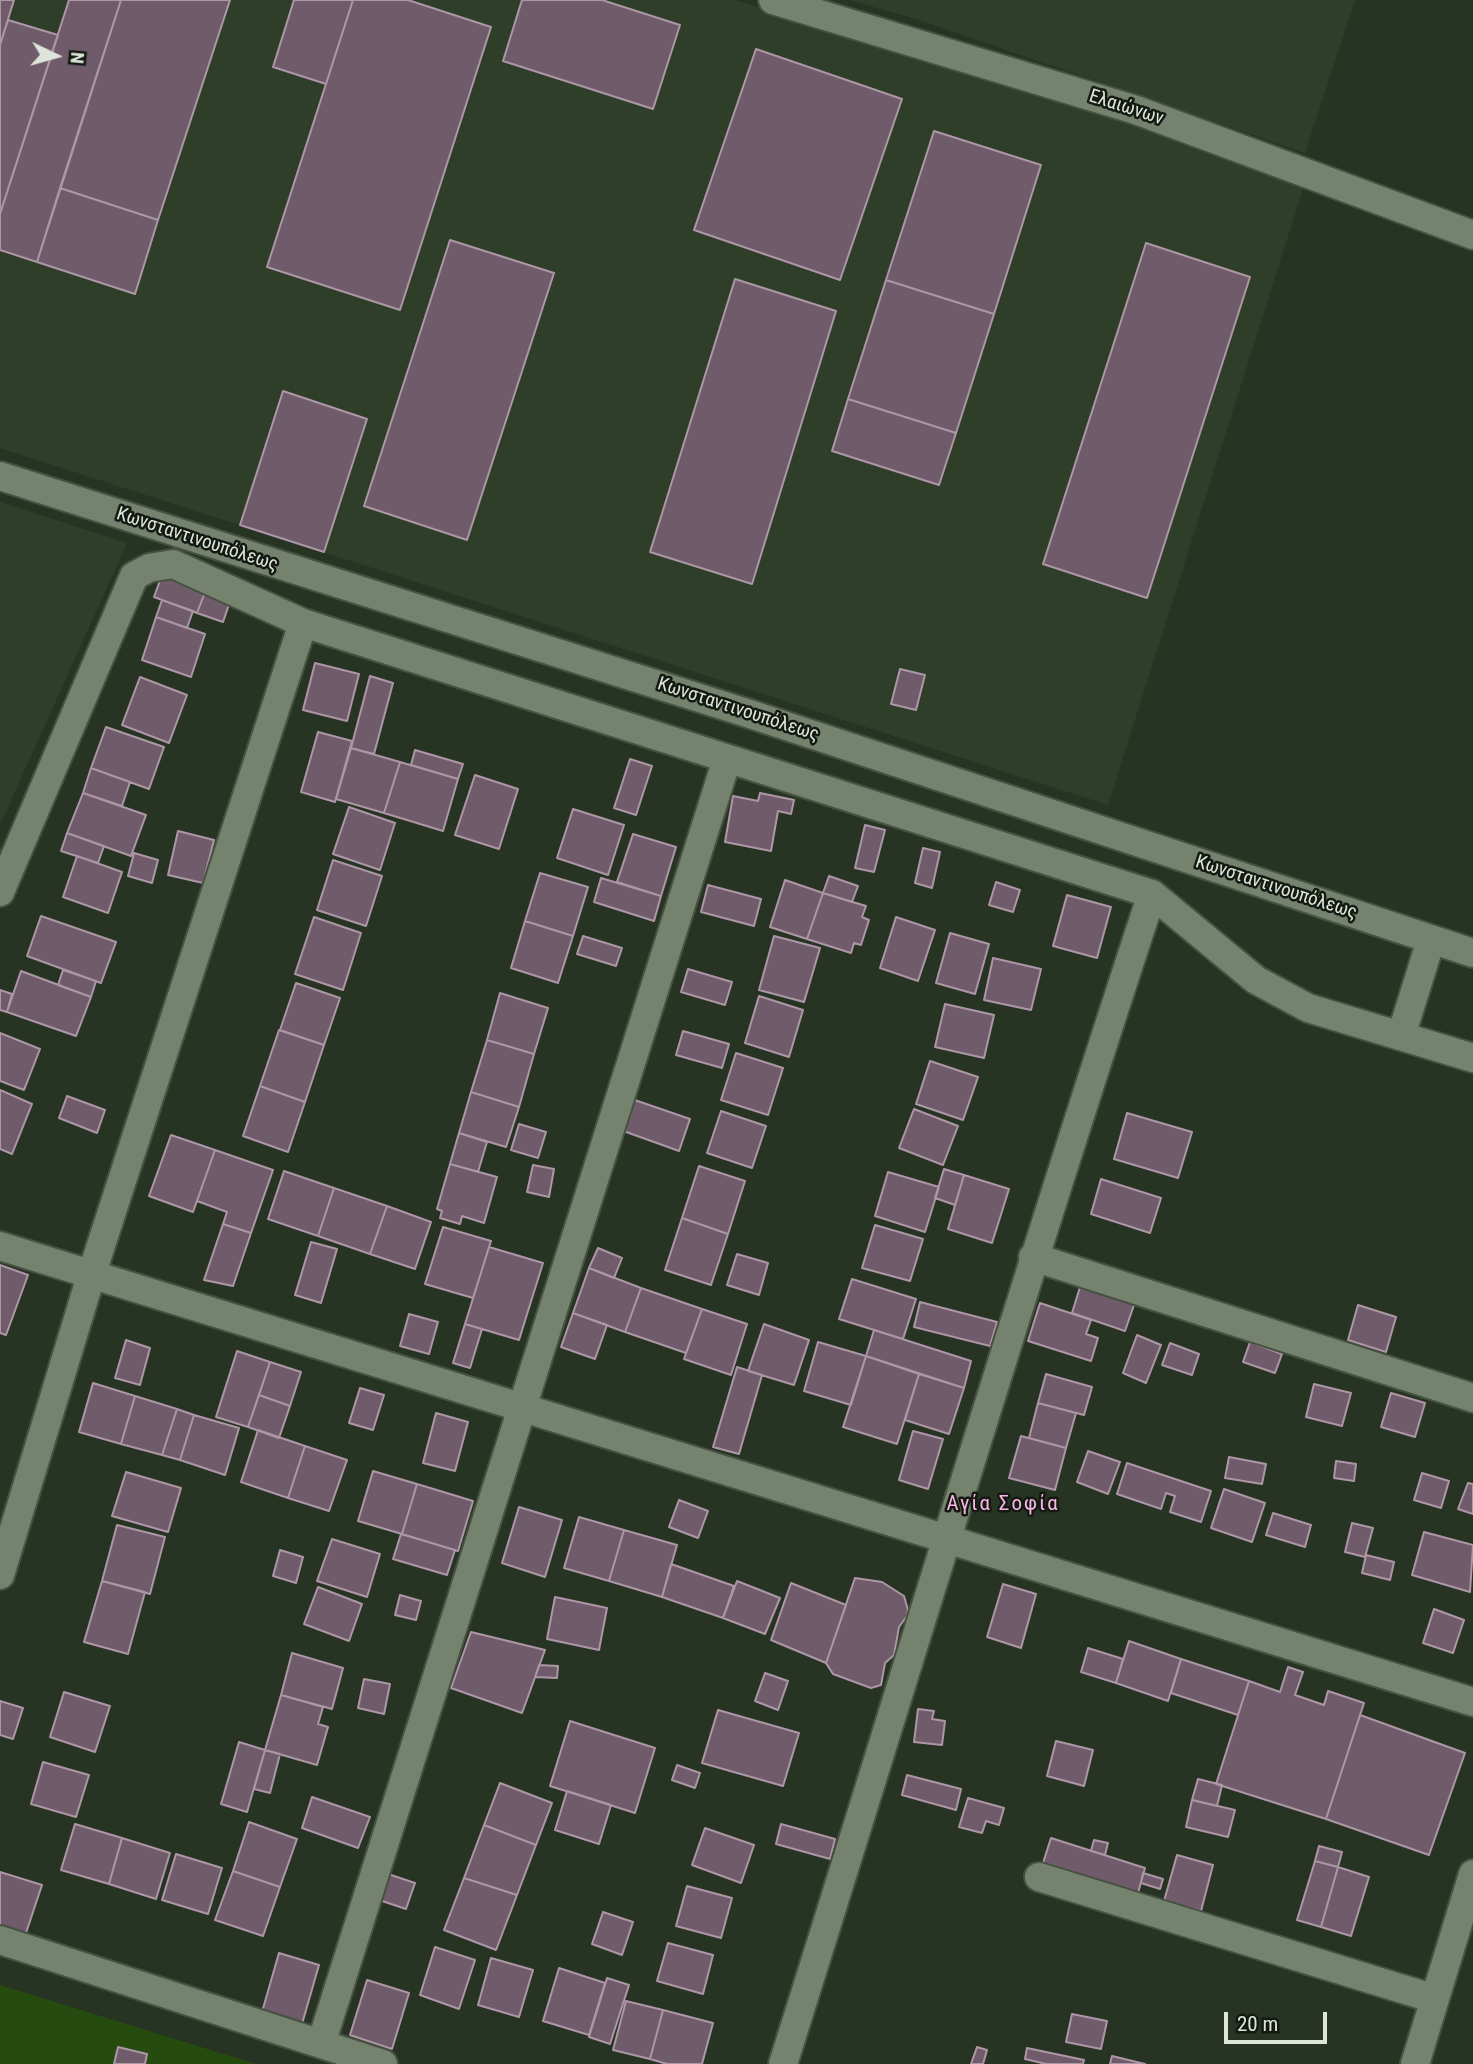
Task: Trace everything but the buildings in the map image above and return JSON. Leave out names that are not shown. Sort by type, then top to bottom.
[{"type":"street","name":"Ελαιώνων","points":[[773,0],[1136,110],[1473,235]]},
{"type":"street","name":"Κωνσταντινουπόλεως","points":[[0,476],[750,713],[1473,953]]},
{"type":"street","points":[[0,892],[134,576],[149,568],[173,564],[303,623],[1152,894],[1256,980],[1308,1008],[1473,1058]]},
{"type":"street","points":[[0,1575],[92,1276],[303,623]]},
{"type":"street","points":[[321,2044],[727,758]]},
{"type":"street","points":[[783,2064],[949,1538],[1033,1257],[1152,894]]},
{"type":"street","points":[[1401,1036],[1431,940]]},
{"type":"street","points":[[0,1246],[1473,1702]]},
{"type":"street","points":[[1033,1257],[1473,1398]]},
{"type":"street","points":[[1415,2064],[1473,1874]]},
{"type":"street","points":[[1039,1877],[1435,1998]]},
{"type":"street","points":[[0,1940],[383,2064]]},
{"type":"shaded area","points":[[0,0],[735,0],[1111,115],[1304,186],[1108,805],[0,448]]},
{"type":"shaded area","points":[[850,0],[1355,0],[1305,153],[922,21]]},
{"type":"shaded area","points":[[0,502],[127,543],[0,825]]},
{"type":"green space","points":[[0,1985],[256,2064],[0,2064]]},
{"type":"district","name":"Αγία Σοφία","points":[[1003,1505]]}]
